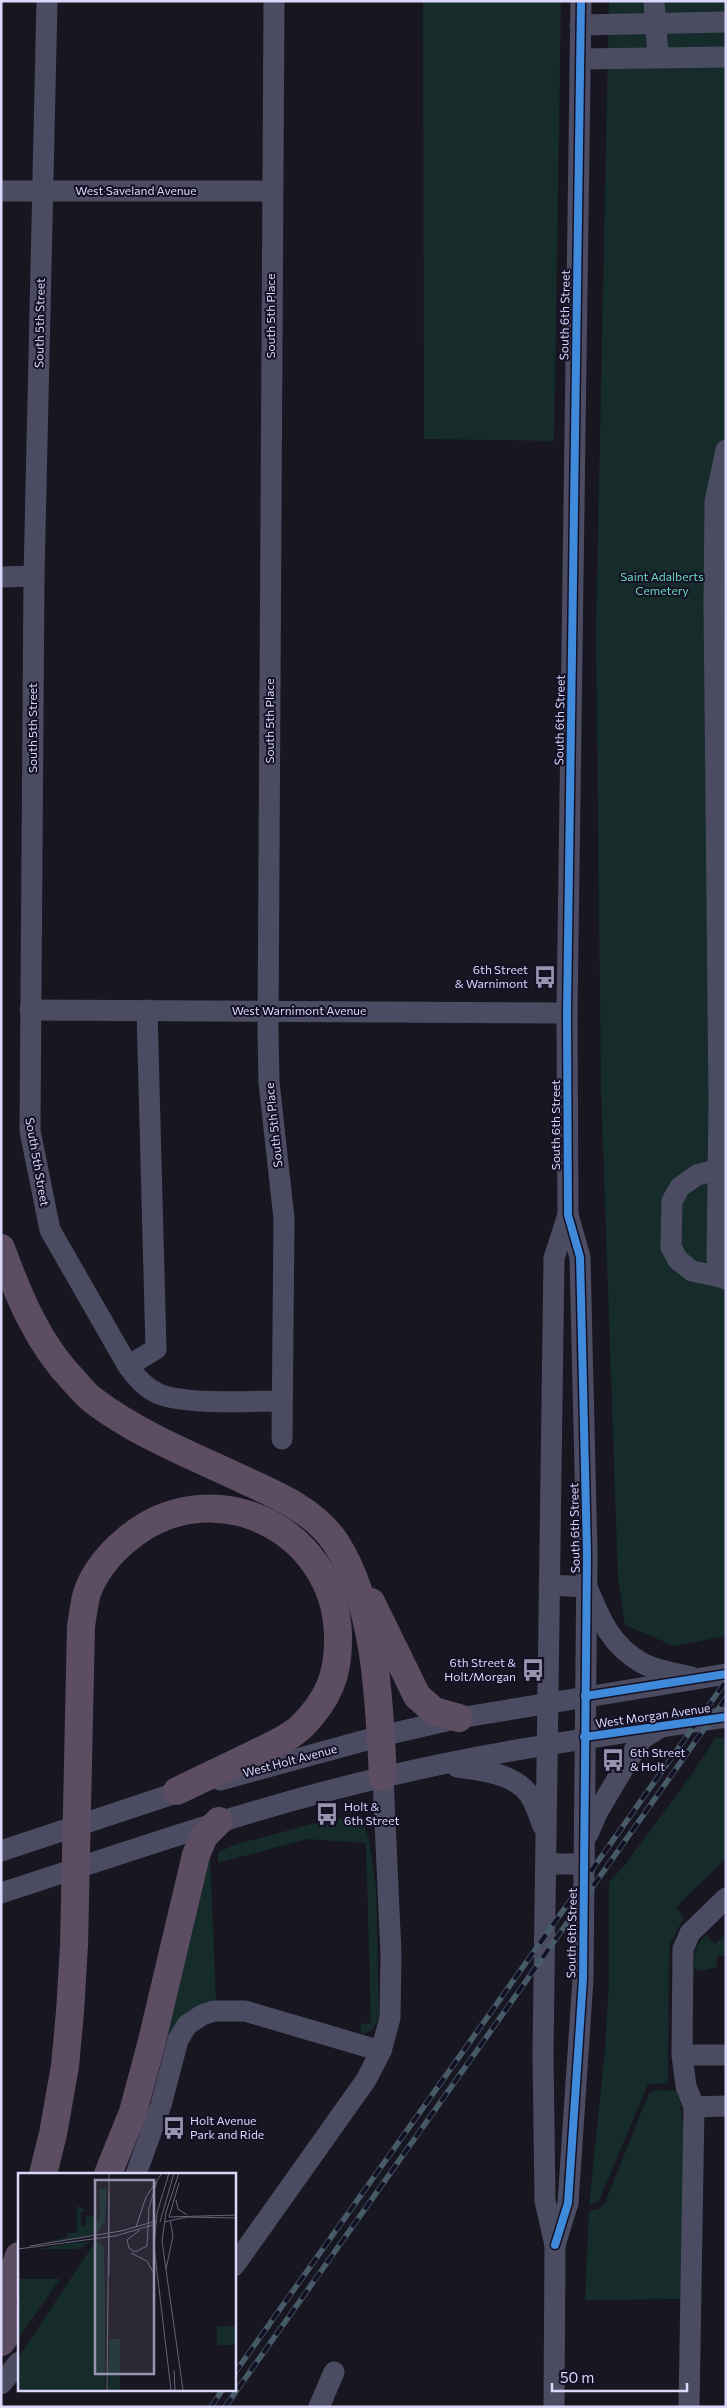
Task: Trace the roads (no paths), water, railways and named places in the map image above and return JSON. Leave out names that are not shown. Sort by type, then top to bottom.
[{"type":"highway","points":[[1,1248],[20,1299],[45,1346],[63,1370],[92,1400],[139,1430],[274,1494],[305,1512],[334,1541],[366,1590],[418,1696],[434,1710],[459,1718]]},
{"type":"highway","points":[[43,2173],[53,2134],[65,2066],[74,1945],[82,1626],[87,1592],[99,1570],[116,1548],[138,1529],[169,1514],[206,1508],[236,1510],[267,1521],[295,1540],[314,1561],[330,1587],[338,1621],[339,1658],[333,1683],[320,1706],[299,1728],[275,1744],[177,1791]]},
{"type":"highway","points":[[350,1568],[361,1601],[376,1666],[383,1777]]},
{"type":"highway","points":[[108,2173],[133,2112],[196,1856],[204,1836],[219,1821]]},
{"type":"highway","points":[[1,2305],[18,2259]]},
{"type":"highway","points":[[1,2342],[18,2319]]},
{"type":"street","name":"South 5th Street","points":[[47,1],[34,576],[30,1131],[50,1230],[128,1366],[140,1382],[158,1394],[181,1400],[282,1401]]},
{"type":"street","name":"South 5th Place","points":[[274,1],[268,1011],[269,1082],[284,1219],[282,1439]]},
{"type":"street","name":"South 6th Street","points":[[555,2245],[568,2203],[575,2111],[583,1979],[585,1841],[584,1738],[587,1586],[580,1257],[568,1214],[567,1013],[581,1]]},
{"type":"street","points":[[654,1],[658,56]]},
{"type":"street","points":[[580,25],[726,22]]},
{"type":"street","points":[[580,59],[658,56],[726,57]]},
{"type":"street","name":"West Saveland Avenue","points":[[1,191],[272,191]]},
{"type":"street","points":[[725,1279],[717,1260],[722,939],[720,602],[715,502],[726,450]]},
{"type":"street","points":[[1,577],[34,576]]},
{"type":"street","name":"West Warnimont Avenue","points":[[30,1010],[567,1013]]},
{"type":"street","points":[[128,1366],[156,1349],[147,1010]]},
{"type":"street","points":[[718,1169],[696,1175],[680,1187],[672,1201],[671,1247],[678,1260],[692,1272],[725,1279]]},
{"type":"street","name":"South 6th Street","points":[[554,2407],[555,2245],[545,2200],[543,2053],[554,1258],[568,1214]]},
{"type":"street","points":[[549,1585],[587,1586],[604,1626],[620,1646],[643,1664],[696,1678]]},
{"type":"street","points":[[585,1696],[726,1674]]},
{"type":"street","name":"West Holt Avenue","points":[[1,1851],[177,1791],[381,1736],[459,1718],[585,1696]]},
{"type":"street","name":"West Morgan Avenue","points":[[584,1738],[726,1717]]},
{"type":"street","points":[[585,1841],[598,1811],[635,1749],[642,1739],[660,1727]]},
{"type":"street","points":[[1,1893],[219,1821],[383,1777],[584,1738]]},
{"type":"street","points":[[439,1765],[505,1776],[520,1785],[532,1799],[547,1836]]},
{"type":"street","points":[[235,2265],[366,2080],[381,2051],[390,2018],[391,1954],[383,1777]]},
{"type":"street","points":[[546,1864],[584,1864]]},
{"type":"street","points":[[689,2407],[694,2107],[686,2086],[682,2055],[683,1949],[690,1933],[726,1898]]},
{"type":"street","points":[[136,2173],[161,2105],[178,2040],[187,2025],[214,2011],[245,2011],[381,2051]]},
{"type":"street","points":[[682,2055],[726,2055]]},
{"type":"street","points":[[694,2107],[726,2106]]},
{"type":"street","points":[[1,2384],[18,2363]]},
{"type":"street","points":[[319,2407],[334,2372]]},
{"type":"railway","points":[[235,2373],[726,1681]]},
{"type":"railway","points":[[225,2407],[726,1698]]},
{"type":"railway","points":[[211,2407],[222,2390]]},
{"type":"place","name":"6th Street & Warnimont","points":[[545,977]]},
{"type":"place","name":"6th Street & Holt/Morgan","points":[[533,1670]]},
{"type":"place","name":"6th Street & Holt","points":[[613,1760]]},
{"type":"place","name":"Holt & 6th Street","points":[[327,1814]]},
{"type":"place","name":"Holt Avenue Park and Ride","points":[[174,2128]]},
{"type":"park label","name":"Saint Adalberts Cemetery","points":[[662,584]]}]
